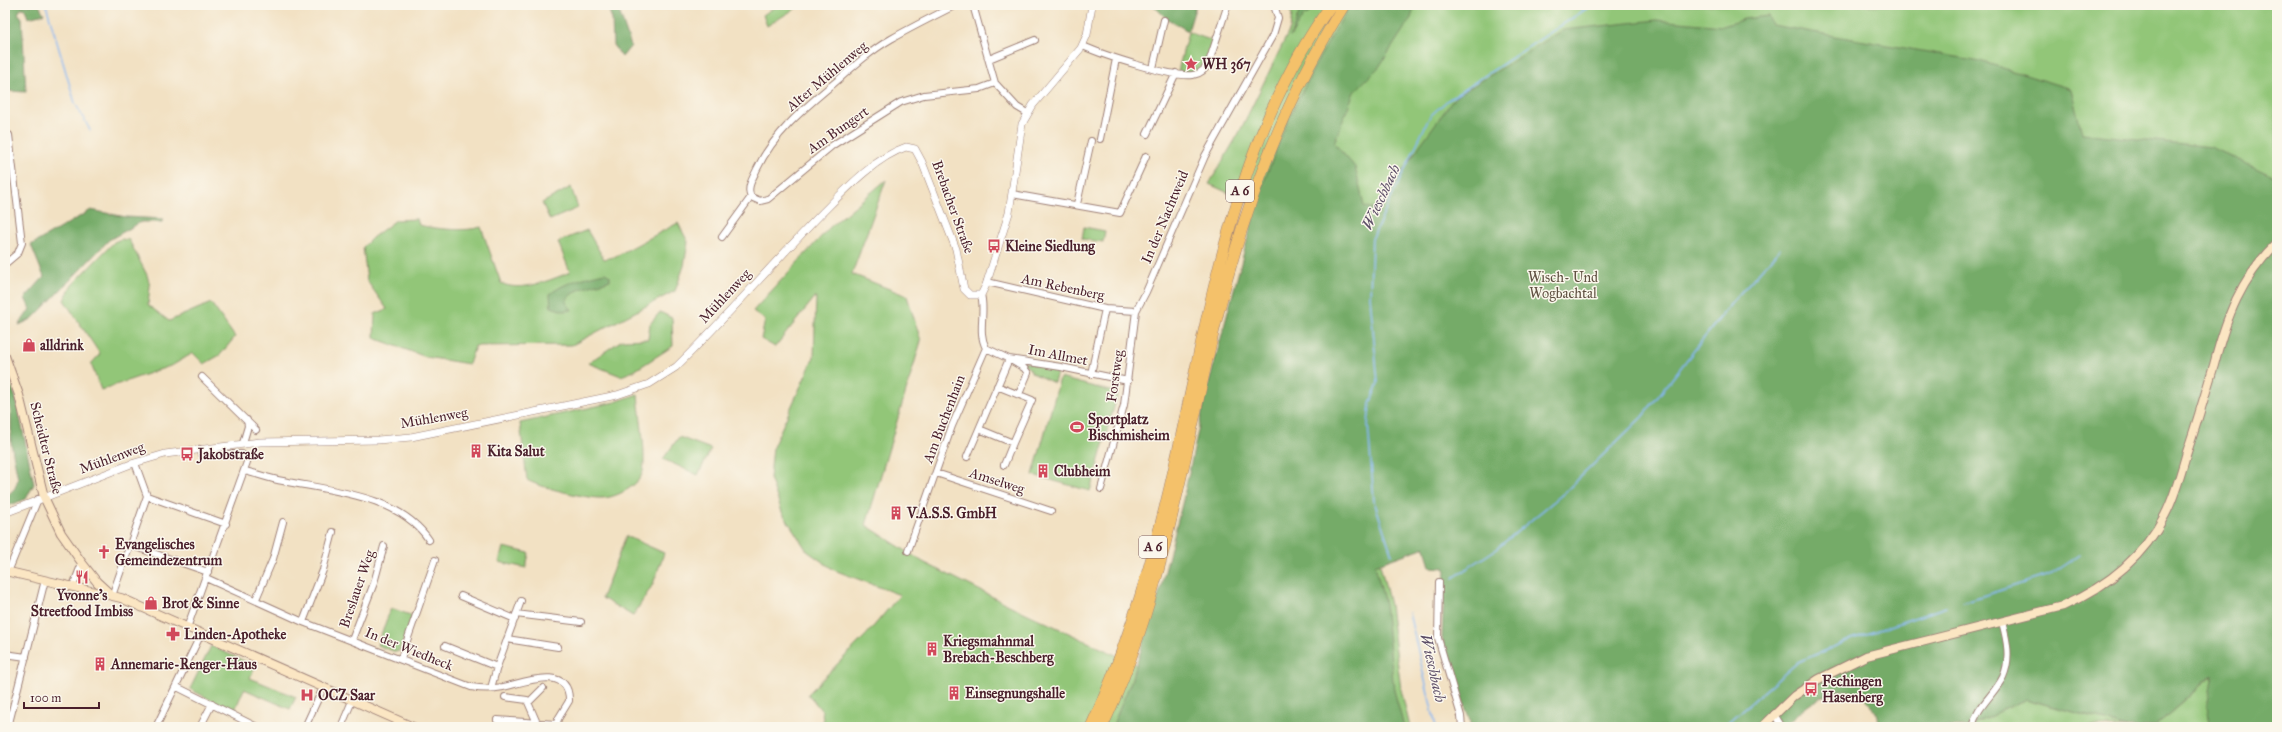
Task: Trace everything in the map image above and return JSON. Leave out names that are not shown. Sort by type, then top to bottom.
[{"type":"highway","name":"A 6","points":[[1102,727],[1135,649],[1154,583],[1202,363],[1228,232],[1243,181],[1262,130],[1283,85],[1313,30],[1331,5]]},
{"type":"highway","name":"A 6","points":[[1091,727],[1122,652],[1143,587],[1202,363],[1255,186],[1298,86],[1344,5]]},
{"type":"main road","points":[[1762,727],[1774,714],[1819,678],[1866,656],[2063,606],[2084,597],[2107,583],[2126,567],[2154,536],[2166,514],[2178,483],[2229,312],[2248,276],[2277,243]]},
{"type":"main road","name":"Scheidter Straße","points":[[5,356],[20,395],[41,498],[61,533],[82,563],[97,582],[112,596]]},
{"type":"main road","points":[[6,572],[112,596],[413,727]]},
{"type":"street","name":"Alter Mühlenweg","points":[[751,197],[749,191],[751,182],[770,148],[785,127],[811,102],[858,63],[890,40],[956,5]]},
{"type":"street","points":[[973,5],[994,82],[1017,107],[1027,113]]},
{"type":"street","name":"Brebacher Straße","points":[[809,226],[853,184],[884,158],[903,148],[911,148],[920,156],[954,242],[964,289],[970,294],[980,294],[987,282],[1009,213],[1022,124],[1027,113],[1082,46],[1087,35],[1092,5]]},
{"type":"street","name":"In der Nachtweid","points":[[1136,311],[1146,292],[1195,177],[1273,35],[1278,18],[1274,5]]},
{"type":"street","points":[[1082,46],[1116,59],[1152,68],[1185,75],[1195,74],[1208,65],[1227,7]]},
{"type":"street","points":[[1152,68],[1164,20]]},
{"type":"street","points":[[988,59],[1036,40]]},
{"type":"street","points":[[1100,139],[1116,59]]},
{"type":"street","points":[[1148,134],[1176,73]]},
{"type":"street","name":"Am Bungert","points":[[751,197],[760,201],[768,199],[833,145],[901,102],[920,95],[979,89],[994,82]]},
{"type":"street","points":[[5,264],[18,253],[22,243],[9,134]]},
{"type":"street","points":[[1077,204],[1091,141]]},
{"type":"street","points":[[1012,194],[1077,204],[1120,213],[1146,156]]},
{"type":"street","points":[[722,237],[751,197]]},
{"type":"street","name":"Mühlenweg","points":[[5,513],[135,463],[165,454],[243,443],[411,437],[607,397],[649,384],[663,377],[680,364],[809,226]]},
{"type":"street","name":"Am Rebenberg","points":[[987,282],[1105,309],[1136,311]]},
{"type":"street","points":[[980,294],[983,301],[983,339],[986,348]]},
{"type":"street","points":[[1091,374],[1105,309]]},
{"type":"street","name":"Forstweg","points":[[1101,489],[1123,412],[1136,311]]},
{"type":"street","name":"Im Allmet","points":[[986,348],[1009,359],[1041,363],[1128,381]]},
{"type":"street","name":"Am Buchenhain","points":[[908,551],[952,426],[986,348]]},
{"type":"street","points":[[967,457],[1009,359],[1024,368],[1028,373],[1019,394]]},
{"type":"street","points":[[202,377],[248,420],[256,430]]},
{"type":"street","points":[[997,386],[1032,400],[1004,465]]},
{"type":"street","points":[[243,443],[248,426],[248,420]]},
{"type":"street","points":[[979,429],[1014,444]]},
{"type":"street","points":[[187,628],[245,471],[247,458],[237,453],[202,454],[200,449]]},
{"type":"street","points":[[112,596],[147,496],[135,463]]},
{"type":"street","points":[[245,471],[276,480],[352,495],[379,503],[421,527],[430,540]]},
{"type":"street","name":"Amselweg","points":[[936,473],[1051,512]]},
{"type":"street","points":[[147,496],[226,524]]},
{"type":"street","points":[[6,572],[41,498]]},
{"type":"street","points":[[256,599],[273,559],[283,522]]},
{"type":"street","points":[[303,622],[323,570],[334,532]]},
{"type":"street","name":"In der Wiedheck","points":[[130,545],[207,575],[303,622],[401,658],[462,684],[479,688],[491,688],[541,678],[557,680],[567,690],[570,701],[556,726]]},
{"type":"street","name":"Breslauer Weg","points":[[352,640],[372,588],[384,546]]},
{"type":"street","points":[[401,658],[435,560]]},
{"type":"street","points":[[73,586],[82,563]]},
{"type":"street","points":[[8,727],[45,580]]},
{"type":"street","points":[[1439,582],[1438,638],[1462,727]]},
{"type":"street","points":[[461,596],[515,616],[581,622]]},
{"type":"street","points":[[491,688],[521,601]]},
{"type":"street","points":[[1972,727],[1980,708],[2003,678],[2006,667],[2008,646],[2002,622]]},
{"type":"street","points":[[156,727],[177,687],[201,634]]},
{"type":"street","points":[[507,639],[558,647]]},
{"type":"street","points":[[445,646],[497,667]]},
{"type":"street","points":[[5,654],[26,657]]},
{"type":"street","points":[[177,687],[257,727]]},
{"type":"street","points":[[305,727],[323,688]]},
{"type":"street","points":[[529,702],[543,688]]},
{"type":"street","points":[[505,697],[523,699],[529,702],[537,723]]},
{"type":"street","points":[[341,727],[352,701]]},
{"type":"street","points":[[200,727],[212,704]]},
{"type":"street","points":[[1774,714],[1782,727]]},
{"type":"street","points":[[497,720],[556,726]]},
{"type":"green space","points":[[5,5],[39,5],[44,14],[28,18],[25,9],[22,8],[18,13],[22,18],[26,92],[7,91],[5,86]]},
{"type":"green space","points":[[607,5],[617,5],[631,46],[622,57],[613,45],[612,19]]},
{"type":"green space","points":[[778,5],[801,5],[767,26],[763,15]]},
{"type":"green space","points":[[1153,5],[1196,5],[1188,31],[1166,18]]},
{"type":"green space","name":"Wisch- Und Wogbachtal","points":[[1284,5],[2277,5],[2277,236],[1448,540],[1378,556],[1390,605],[1401,689],[1410,727],[824,727],[822,711],[808,694],[867,634],[900,595],[834,570],[807,551],[782,512],[770,478],[773,447],[814,357],[816,296],[775,347],[761,339],[765,320],[753,311],[830,227],[886,180],[852,274],[907,296],[921,341],[866,525],[923,562],[1013,607],[1150,671],[1270,212],[1209,184],[1239,133],[1290,29],[1292,14]]},
{"type":"green space","points":[[1296,5],[1314,5],[1308,14],[1304,15],[1290,37],[1299,13]]},
{"type":"green space","name":"Wisch- Und Wogbachtal","points":[[1337,5],[1415,5],[1411,18],[1379,67],[1354,92],[1334,143],[1355,167],[1364,206],[1377,210],[1420,145],[1455,97],[1563,30],[1657,20],[1723,26],[1744,19],[1768,16],[1772,25],[1980,61],[2071,89],[2082,133],[2211,147],[2277,178],[2277,727],[2211,727],[2207,707],[2213,675],[2154,727],[2127,727],[2026,699],[1967,727],[1876,727],[1877,717],[1875,711],[1868,702],[1858,694],[1847,690],[1836,691],[1813,702],[1784,727],[1470,727],[1470,721],[1442,638],[1445,568],[1430,567],[1425,547],[1375,565],[1385,604],[1394,690],[1404,727],[1112,727],[1130,684],[1160,591],[1183,500],[1206,394],[1260,192],[1286,124],[1319,58],[1347,10]]},
{"type":"green space","points":[[1188,32],[1213,41],[1206,60],[1193,72],[1178,71]]},
{"type":"green space","points":[[571,187],[578,208],[550,220],[542,203]]},
{"type":"green space","points":[[91,210],[126,217],[163,219],[162,222],[141,222],[109,240],[32,319],[19,325],[30,309],[25,298],[44,277],[31,245]]},
{"type":"green space","points":[[417,219],[419,225],[433,228],[459,230],[481,227],[501,283],[517,287],[536,284],[570,272],[558,242],[587,230],[604,259],[614,257],[678,223],[688,242],[684,266],[675,291],[572,345],[475,346],[469,364],[426,357],[374,338],[375,314],[387,309],[367,281],[363,247],[372,238],[396,220]]},
{"type":"green space","points":[[1084,227],[1105,231],[1103,242],[1082,239]]},
{"type":"green space","points":[[121,239],[129,240],[147,275],[150,286],[148,305],[169,321],[211,303],[235,337],[220,355],[204,364],[193,353],[173,365],[101,390],[91,364],[100,354],[64,300],[72,285],[114,242]]},
{"type":"green space","points":[[605,273],[610,276],[610,280],[579,290],[569,297],[566,302],[572,310],[564,311],[551,307],[550,294],[562,286],[576,280]]},
{"type":"green space","points":[[660,312],[672,318],[673,346],[634,371],[621,376],[588,363],[622,340],[648,339],[650,324]]},
{"type":"green space","points":[[1023,362],[1058,369],[1054,383],[1032,373],[1029,368],[1023,364]]},
{"type":"green space","points":[[5,370],[16,398],[34,484],[26,499],[5,507],[5,498],[15,488],[18,479],[11,443],[11,416],[9,401],[5,392]]},
{"type":"green space","name":"Sportplatz Bischmisheim","points":[[1060,378],[1118,393],[1090,491],[1033,475]]},
{"type":"green space","points":[[638,394],[644,447],[644,468],[639,479],[631,487],[619,494],[607,498],[595,498],[552,489],[527,480],[520,423],[615,402]]},
{"type":"green space","points":[[679,437],[711,449],[698,475],[663,459]]},
{"type":"green space","points":[[626,536],[664,553],[653,584],[633,616],[602,598]]},
{"type":"green space","points":[[503,547],[529,553],[526,568],[499,562]]},
{"type":"green space","points":[[391,608],[413,616],[399,651],[396,652],[377,645]]},
{"type":"green space","points":[[211,646],[255,666],[250,678],[296,697],[290,709],[244,689],[234,712],[190,689]]},
{"type":"green space","points":[[2214,675],[2207,707],[2211,727],[2154,727]]},
{"type":"green space","points":[[2026,699],[2127,727],[1967,727]]},
{"type":"waterway","points":[[46,5],[75,103],[90,130]]},
{"type":"waterway","name":"Wieschbach","points":[[1392,555],[1374,501],[1368,424],[1370,404],[1378,383],[1370,297],[1372,239],[1430,116],[1448,100],[1592,5]]},
{"type":"waterway","points":[[1453,578],[1495,550],[1564,493],[1642,417],[1733,301],[1780,249]]},
{"type":"waterway","points":[[1963,602],[2049,575],[2080,554]]},
{"type":"waterway","points":[[1723,727],[1798,662],[1852,639],[1946,607]]},
{"type":"waterway","name":"Wieschbach","points":[[1409,613],[1436,727]]},
{"type":"place","name":"WH 367","points":[[1191,64]]},
{"type":"place","name":"Kleine Siedlung","points":[[994,246]]},
{"type":"place","name":"alldrink","points":[[29,345]]},
{"type":"place","name":"Sportplatz Bischmisheim","points":[[1077,427]]},
{"type":"place","name":"Kita Salut","points":[[476,451]]},
{"type":"place","name":"Jakobstraße","points":[[187,454]]},
{"type":"place","name":"Clubheim","points":[[1043,471]]},
{"type":"place","name":"V.A.S.S. GmbH","points":[[896,513]]},
{"type":"place","name":"Evangelisches Gemeindezentrum","points":[[104,552]]},
{"type":"place","name":"Yvonne's Streetfood Imbiss","points":[[82,577]]},
{"type":"place","name":"Brot & Sinne","points":[[151,603]]},
{"type":"place","name":"Linden-Apotheke","points":[[173,634]]},
{"type":"place","name":"Kriegsmahnmal Brebach-Beschberg","points":[[932,649]]},
{"type":"place","name":"Annemarie-Renger-Haus","points":[[100,664]]},
{"type":"place","name":"Fechingen Hasenberg","points":[[1811,689]]},
{"type":"place","name":"Einsegnungshalle","points":[[954,693]]},
{"type":"place","name":"OCZ Saar","points":[[307,695]]}]
